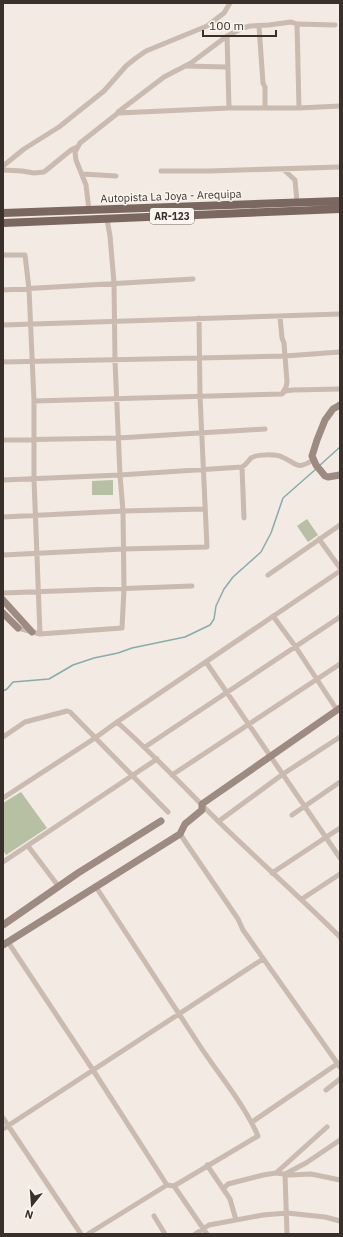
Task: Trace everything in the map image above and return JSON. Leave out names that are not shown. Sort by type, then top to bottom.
[{"type":"main road","name":"Autopista La Joya - Arequipa","points":[[3,213],[340,200]]},
{"type":"main road","name":"Autopista La Joya - Arequipa","points":[[3,222],[340,209]]},
{"type":"street","points":[[3,166],[24,149],[59,126],[104,91],[126,66],[136,58],[146,51],[207,26],[224,13],[230,3]]},
{"type":"street","points":[[3,170],[22,170],[34,173],[44,172],[71,150],[77,147],[157,81],[170,72],[185,66],[215,46],[226,36],[245,27],[290,22],[297,24],[335,25]]},
{"type":"street","points":[[297,24],[299,108]]},
{"type":"street","points":[[259,26],[263,83],[265,87],[265,108]]},
{"type":"street","points":[[226,36],[228,108]]},
{"type":"street","points":[[185,66],[227,67]]},
{"type":"street","points":[[118,112],[340,106]]},
{"type":"street","points":[[77,147],[75,157],[86,185],[89,210]]},
{"type":"street","points":[[161,171],[340,167]]},
{"type":"street","points":[[282,169],[295,180],[297,202]]},
{"type":"street","points":[[82,174],[116,176]]},
{"type":"street","points":[[4,616],[18,628],[40,634],[122,628],[124,589],[123,511],[118,438],[114,283],[107,219]]},
{"type":"street","points":[[3,255],[25,255],[29,289],[34,401],[34,479],[40,634]]},
{"type":"street","points":[[3,290],[193,280]]},
{"type":"street","points":[[3,325],[340,314]]},
{"type":"street","points":[[280,317],[287,382],[282,394]]},
{"type":"street","points":[[3,555],[123,549],[207,547],[200,396],[199,318]]},
{"type":"street","points":[[3,362],[115,361],[285,356],[340,352]]},
{"type":"street","points":[[34,401],[282,394],[285,391],[293,390],[340,389]]},
{"type":"street","points":[[340,405],[333,409],[325,420],[314,450],[313,460],[317,468],[325,476],[340,475]]},
{"type":"street","points":[[3,440],[118,438],[265,429]]},
{"type":"street","points":[[244,518],[242,468],[250,458],[261,455],[282,457],[297,465],[306,465],[313,460]]},
{"type":"street","points":[[3,480],[120,476],[242,468]]},
{"type":"street","points":[[3,517],[36,514],[205,509]]},
{"type":"street","points":[[268,575],[340,525]]},
{"type":"street","points":[[319,539],[340,568]]},
{"type":"street","points":[[3,798],[95,738],[340,572]]},
{"type":"street","points":[[3,593],[192,586]]},
{"type":"street","points":[[3,600],[32,632]]},
{"type":"street","points":[[202,804],[338,709],[316,680],[295,646],[273,616]]},
{"type":"street","points":[[145,747],[340,617]]},
{"type":"street","points":[[206,662],[340,858]]},
{"type":"street","points":[[172,775],[340,664]]},
{"type":"street","points":[[3,737],[25,722],[67,711],[70,712],[168,812]]},
{"type":"street","points":[[117,722],[158,759],[172,775],[272,873],[302,899],[340,937]]},
{"type":"street","points":[[219,821],[283,774],[340,737]]},
{"type":"street","points":[[3,862],[158,759]]},
{"type":"street","points":[[292,815],[340,782]]},
{"type":"street","points":[[167,1185],[93,1070],[5,944],[180,834],[186,824],[202,810],[202,804]]},
{"type":"street","points":[[3,925],[78,873],[161,821]]},
{"type":"street","points":[[272,873],[340,828]]},
{"type":"street","points":[[180,834],[238,919],[243,930],[339,1066],[252,1122]]},
{"type":"street","points":[[28,846],[59,887]]},
{"type":"street","points":[[302,899],[340,874]]},
{"type":"street","points":[[88,1234],[167,1185],[174,1186],[258,1136],[252,1122],[198,1043],[96,887]]},
{"type":"street","points":[[3,1129],[263,958]]},
{"type":"street","points":[[326,1090],[340,1079]]},
{"type":"street","points":[[3,1118],[81,1234]]},
{"type":"street","points":[[276,1173],[327,1126]]},
{"type":"street","points":[[285,1174],[306,1163],[340,1140]]},
{"type":"street","points":[[207,1165],[230,1199],[236,1220]]},
{"type":"street","points":[[224,1188],[228,1184],[276,1173],[312,1174],[340,1180]]},
{"type":"street","points":[[285,1174],[287,1234]]},
{"type":"street","points":[[174,1186],[207,1234]]},
{"type":"street","points":[[196,1234],[209,1225],[286,1213],[325,1217],[340,1221]]},
{"type":"street","points":[[154,1216],[165,1234]]},
{"type":"green space","points":[[113,480],[113,495],[92,495],[92,481]]},
{"type":"green space","points":[[307,519],[318,535],[308,542],[297,526]]},
{"type":"green space","points":[[21,792],[47,828],[6,855],[3,850],[3,803]]},
{"type":"waterway","points":[[319,466],[340,447]]},
{"type":"waterway","points":[[3,691],[13,682],[49,679],[73,665],[132,648],[185,637],[210,625],[214,619],[216,606],[224,589],[233,577],[261,552],[271,533],[283,498],[316,469]]}]
